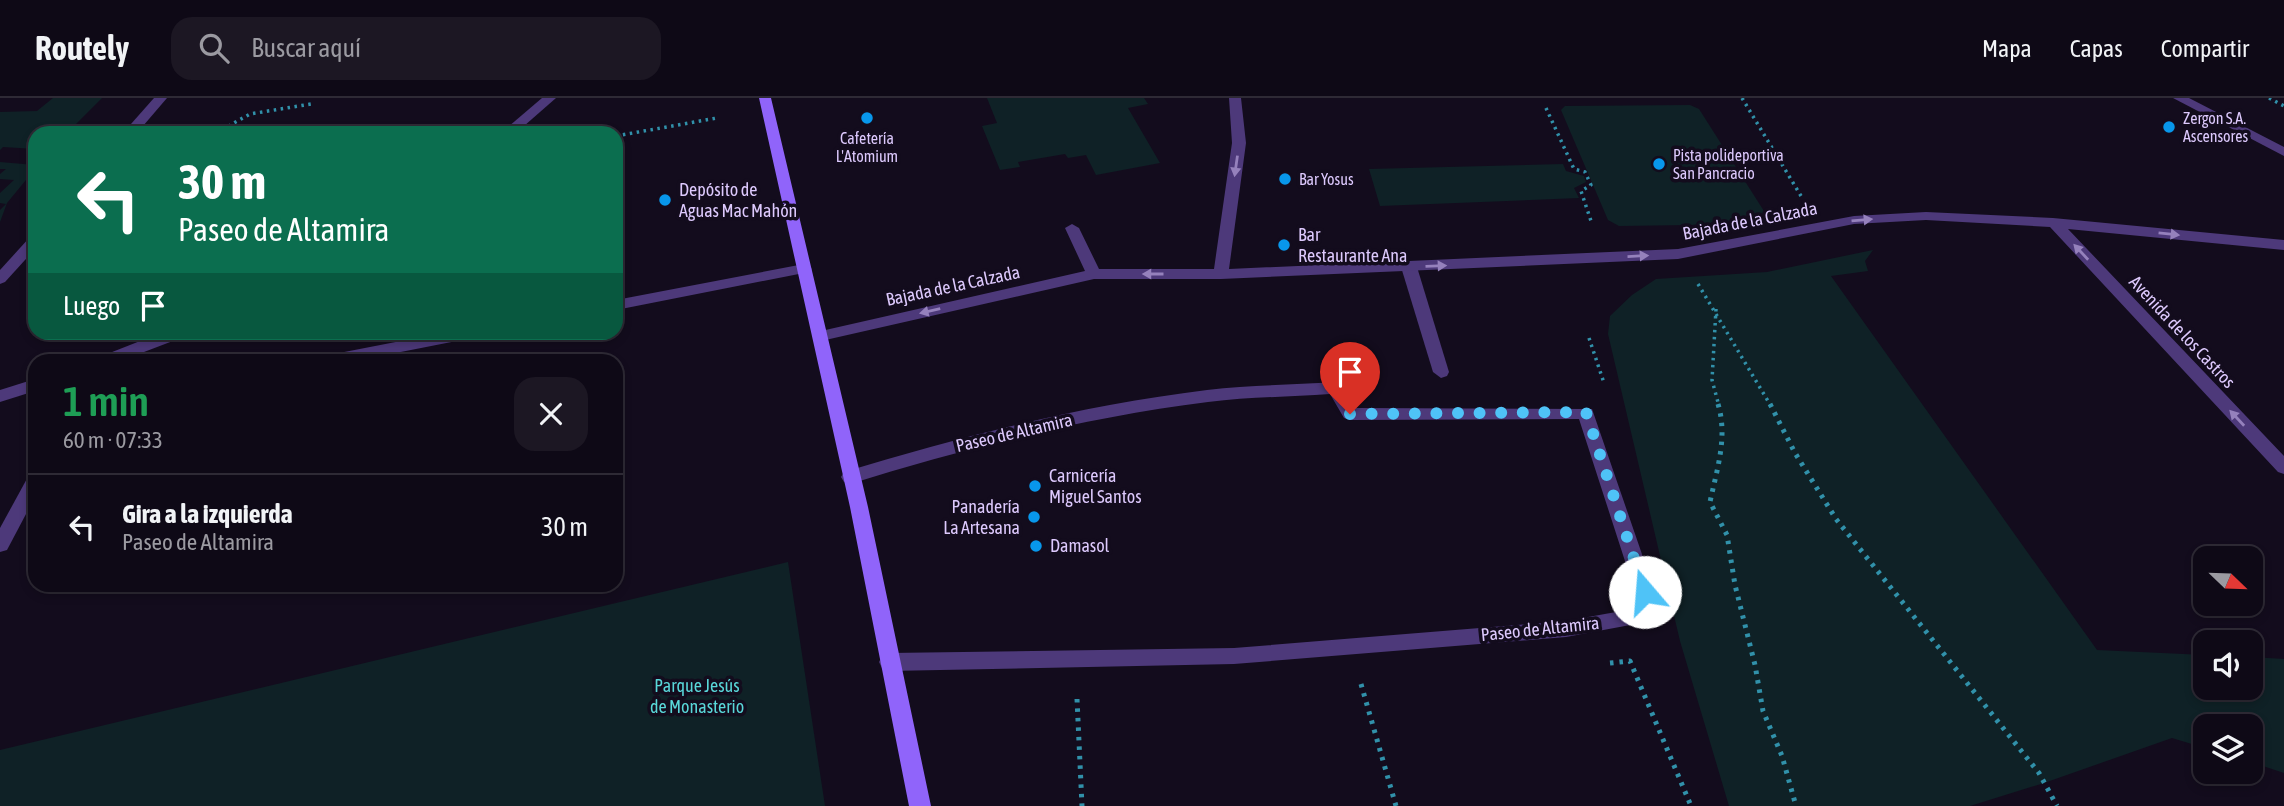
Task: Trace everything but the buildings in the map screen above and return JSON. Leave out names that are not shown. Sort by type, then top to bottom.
[{"type":"main road","points":[[765,98],[859,507],[920,806]]},
{"type":"street","points":[[136,126],[161,98]]},
{"type":"street","points":[[516,126],[550,98]]},
{"type":"street","points":[[1221,274],[1239,142],[1235,98]]},
{"type":"street","points":[[2179,98],[2284,152]]},
{"type":"street","name":"Bajada de la Calzada","points":[[821,336],[1094,274],[1221,274],[1678,254],[1800,233],[1854,220],[1926,216],[2053,222],[2284,246]]},
{"type":"street","name":"Avenida de los Castros","points":[[2053,222],[2284,467]]},
{"type":"street","points":[[1072,228],[1094,274]]},
{"type":"street","points":[[0,279],[28,248]]},
{"type":"street","points":[[1409,267],[1441,372]]},
{"type":"street","points":[[623,304],[804,269]]},
{"type":"street","points":[[123,354],[159,340]]},
{"type":"street","points":[[365,354],[436,340]]},
{"type":"street","points":[[0,396],[28,387]]},
{"type":"street","name":"Paseo de Altamira","points":[[850,477],[911,458],[1081,418],[1209,396],[1335,388],[1350,414],[1586,412],[1645,592],[1634,617],[1566,629],[1234,656],[889,662]]},
{"type":"street","points":[[0,545],[28,493]]},
{"type":"path","points":[[1742,98],[1801,195],[1800,233]]},
{"type":"path","points":[[2269,98],[2284,106]]},
{"type":"path","points":[[225,126],[256,110],[311,104]]},
{"type":"path","points":[[1546,108],[1574,169],[1585,172],[1591,185],[1581,191],[1602,258]]},
{"type":"path","points":[[623,135],[717,118]]},
{"type":"path","points":[[1678,254],[1716,309],[1795,453],[1836,519],[2039,774],[2057,806]]},
{"type":"path","points":[[1716,309],[1712,380],[1721,413],[1721,464],[1710,502],[1727,535],[1735,585],[1755,665],[1763,711],[1782,756],[1796,806]]},
{"type":"path","points":[[1589,338],[1598,363]]},
{"type":"path","points":[[1603,663],[1630,662],[1691,806]]},
{"type":"path","points":[[1359,677],[1396,806]]},
{"type":"path","points":[[1076,692],[1082,806]]},
{"type":"green space","points":[[53,98],[102,98],[74,126],[28,126],[28,149],[3,147],[0,150],[0,112],[37,111]]},
{"type":"green space","points":[[987,98],[1144,98],[1148,104],[1128,108],[1160,163],[1096,175],[1086,155],[1068,158],[1065,154],[1018,162],[1020,167],[1000,170],[982,126],[997,123]]},
{"type":"green space","name":"Pista polideportiva San Pancracio","points":[[1690,105],[1699,109],[1769,219],[1763,224],[1619,226],[1608,220],[1561,110],[1565,106]]},
{"type":"green space","points":[[0,162],[28,164],[28,178],[7,203],[0,222],[0,210],[6,204],[0,203],[0,193],[14,180],[0,179],[0,174],[6,169],[0,169]]},
{"type":"green space","points":[[1563,164],[1566,171],[1584,176],[1586,182],[1574,188],[1579,198],[1380,206],[1369,169]]},
{"type":"green space","points":[[1873,250],[1865,261],[1868,271],[1831,276],[2097,650],[2193,654],[2193,700],[2263,700],[2263,658],[2284,659],[2284,773],[2263,766],[2263,714],[2193,714],[2193,744],[2172,738],[1970,806],[1729,806],[1680,641],[1608,334],[1610,316],[1632,295],[1656,279],[1767,272]]},
{"type":"green space","name":"Parque Jesús de Monasterio","points":[[788,562],[825,806],[0,806],[0,750]]},
{"type":"place","name":"Cafetería L'Atomium","points":[[867,118]]},
{"type":"place","name":"Zergon S.A. Ascensores","points":[[2169,127]]},
{"type":"place","name":"Pista polideportiva San Pancracio","points":[[1659,164]]},
{"type":"place","name":"Bar Yosus","points":[[1285,179]]},
{"type":"place","name":"Depósito de Aguas Mac Mahón","points":[[665,200]]},
{"type":"place","name":"Bar Restaurante Ana","points":[[1284,245]]},
{"type":"place","name":"Carnicería Miguel Santos","points":[[1035,486]]},
{"type":"place","name":"Panadería La Artesana","points":[[1034,517]]},
{"type":"place","name":"Damasol","points":[[1036,546]]},
{"type":"route","points":[[1350,414],[1586,412],[1645,592]]}]
